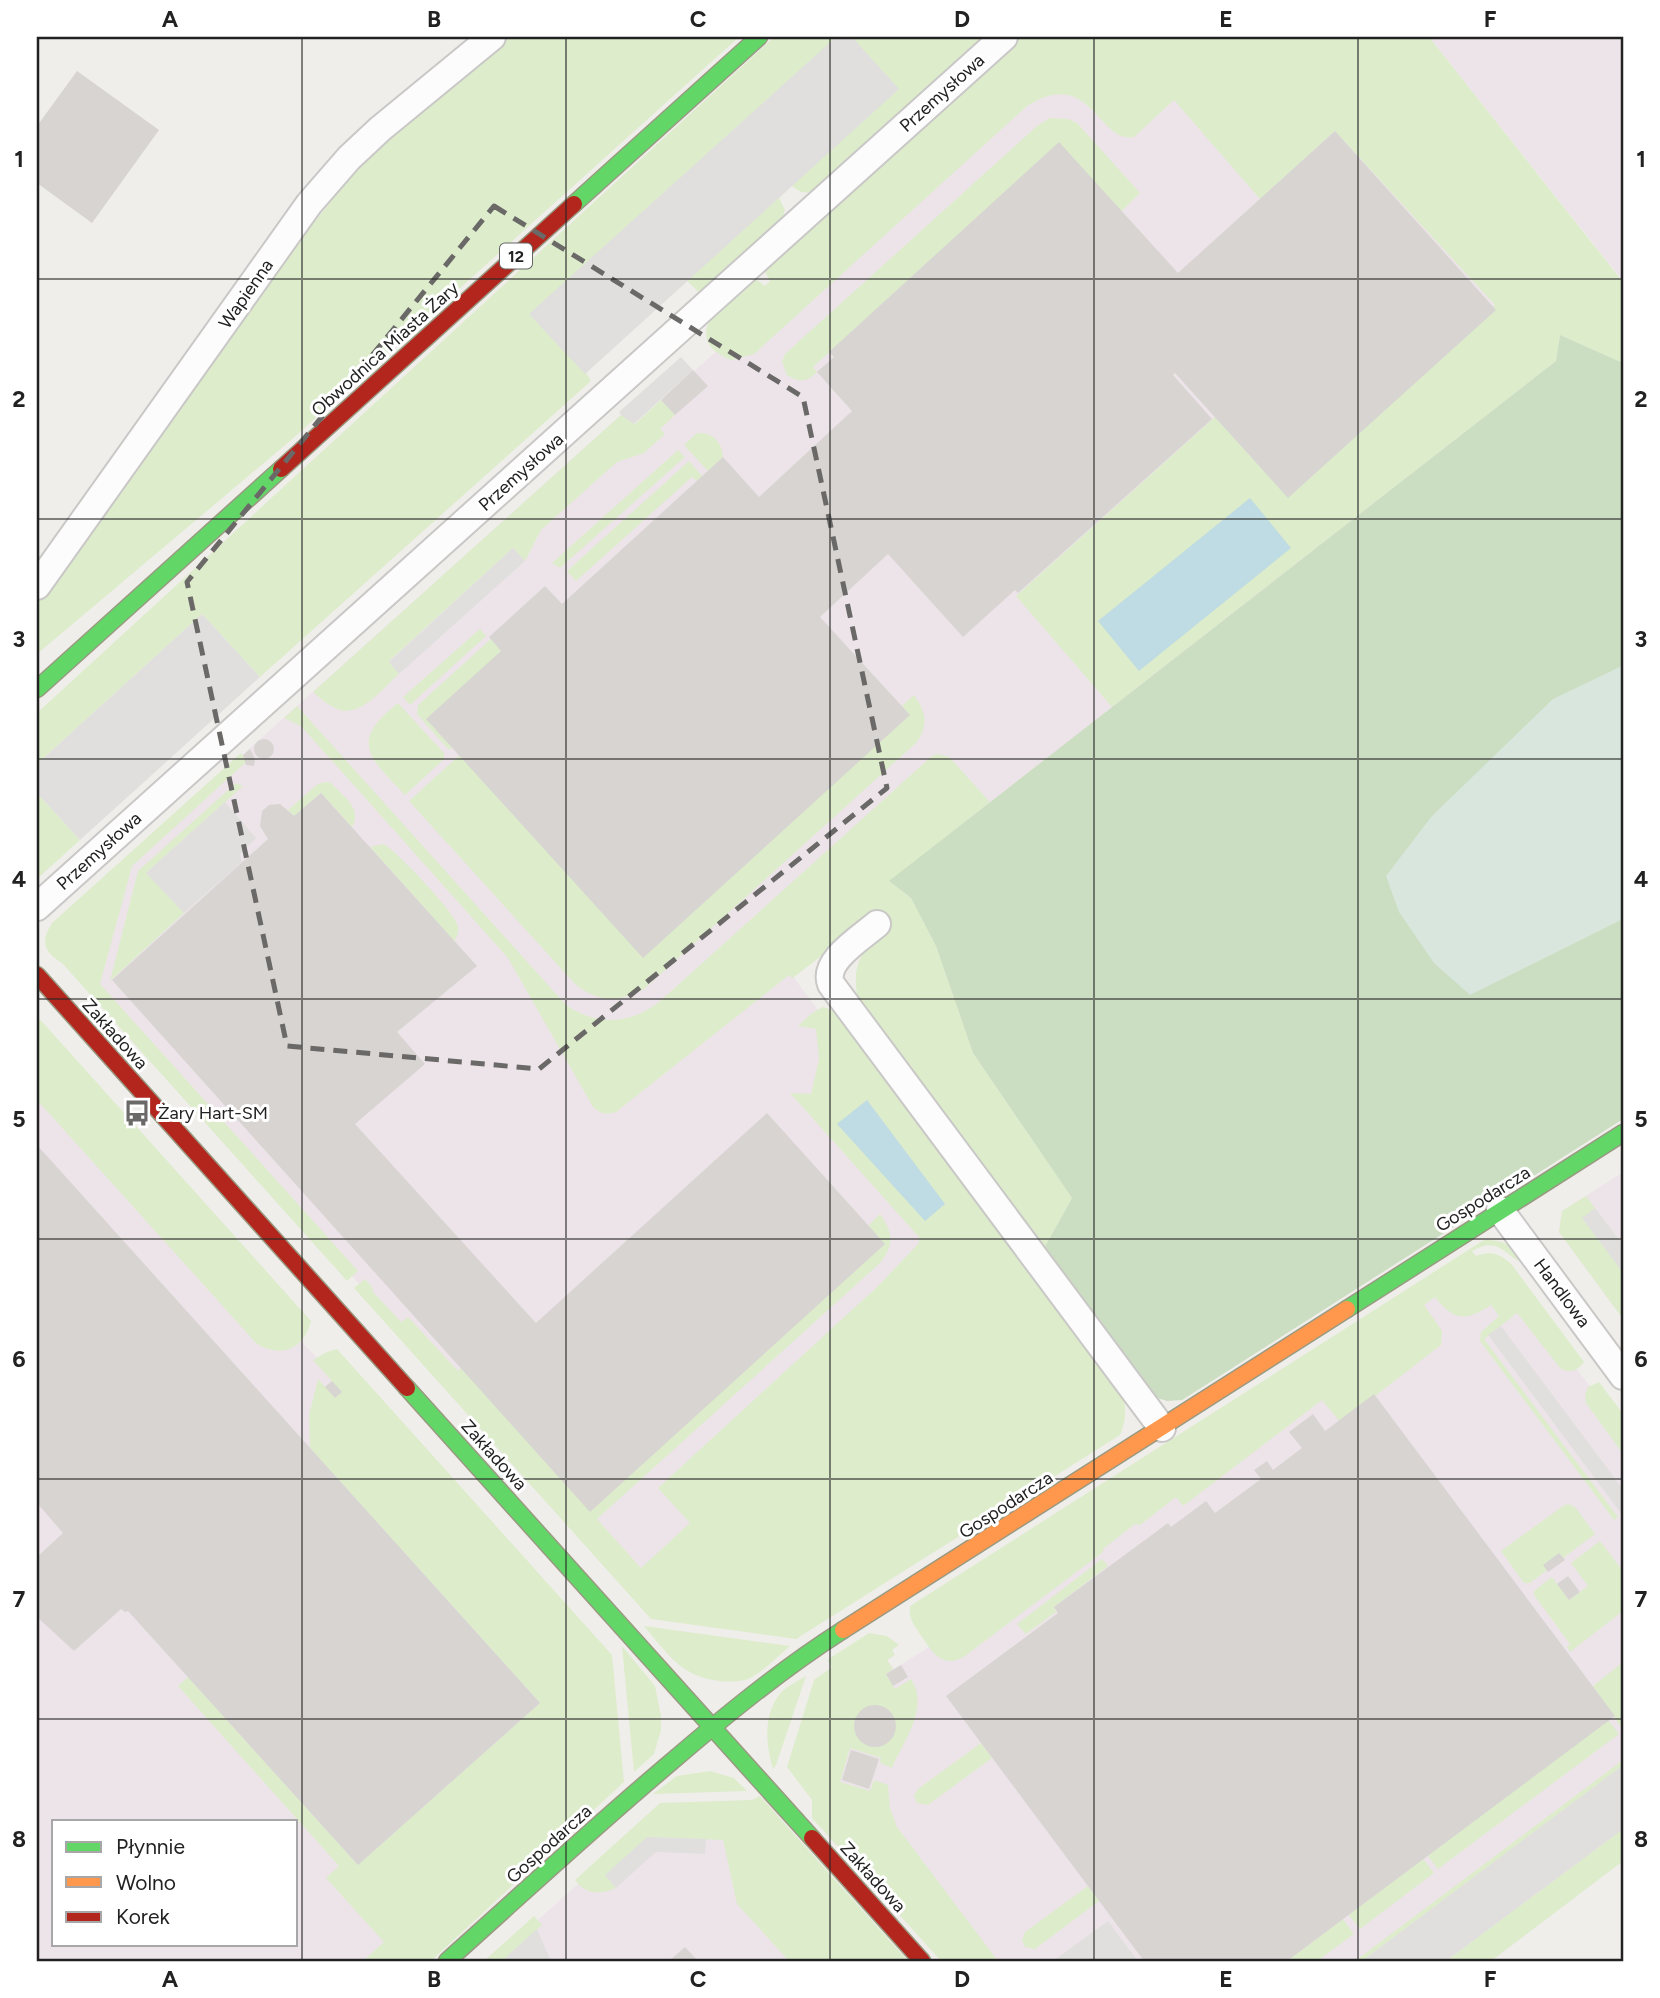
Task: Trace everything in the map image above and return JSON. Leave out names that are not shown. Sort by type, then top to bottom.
[{"type":"street","name":"Wapienna","points":[[37,586],[309,204],[349,158],[380,129],[492,37]]},
{"type":"street","name":"Obwodnica Miasta Żary","points":[[37,690],[759,37]]},
{"type":"street","name":"Przemysłowa","points":[[37,906],[1004,37]]},
{"type":"street","points":[[877,925],[832,962],[828,974],[831,984],[1162,1428]]},
{"type":"street","name":"Zakładowa","points":[[37,975],[922,1961]]},
{"type":"street","name":"Gospodarcza","points":[[447,1961],[628,1798],[805,1654],[1623,1133]]},
{"type":"street","name":"Handlowa","points":[[1500,1210],[1623,1376]]},
{"type":"highlighted area","points":[[494,206],[803,397],[887,788],[539,1069],[287,1046],[187,582]]},
{"type":"shaded area","points":[[836,37],[852,37],[899,89],[585,374],[529,314]]},
{"type":"shaded area","points":[[1039,37],[1320,37],[1556,361],[784,964],[960,1203],[655,1612],[55,947],[170,820],[621,415],[635,424],[728,341],[721,326]]},
{"type":"shaded area","points":[[1429,37],[1623,37],[1623,281]]},
{"type":"shaded area","points":[[681,357],[693,370],[634,424],[621,415],[619,412]]},
{"type":"shaded area","points":[[513,548],[525,561],[399,674],[389,662]]},
{"type":"shaded area","points":[[202,614],[260,677],[80,840],[37,793],[37,764]]},
{"type":"shaded area","points":[[1622,666],[1623,919],[1470,995],[1434,963],[1399,912],[1386,876],[1432,816],[1553,699]]},
{"type":"shaded area","points":[[225,802],[256,838],[240,854],[242,862],[184,913],[146,873]]},
{"type":"shaded area","points":[[37,1025],[297,1337],[605,1656],[393,1961],[37,1961]]},
{"type":"shaded area","points":[[1623,1172],[1623,1319],[1559,1232],[1562,1211]]},
{"type":"shaded area","points":[[1595,1208],[1623,1245],[1623,1273],[1582,1218]]},
{"type":"shaded area","points":[[1495,1259],[1623,1431],[1623,1861],[1491,1961],[969,1961],[812,1786],[887,1641],[895,1655],[887,1660],[894,1669],[932,1645],[917,1622]]},
{"type":"shaded area","points":[[1501,1326],[1623,1489],[1623,1516],[1488,1335]]},
{"type":"shaded area","points":[[1623,1765],[1623,1829],[1446,1961],[1362,1961]]},
{"type":"shaded area","points":[[644,1825],[761,1830],[879,1961],[492,1961]]},
{"type":"shaded area","points":[[647,1837],[706,1839],[705,1854],[656,1852],[616,1888],[605,1875]]},
{"type":"shaded area","points":[[1108,1921],[1138,1961],[1053,1961]]},
{"type":"shaded area","points":[[537,1929],[551,1961],[502,1961]]},
{"type":"green space","points":[[510,37],[739,37],[290,441],[37,654],[37,601],[281,264],[348,180],[401,128]]},
{"type":"green space","points":[[774,37],[989,37],[817,191],[803,192],[792,186],[779,198],[785,210],[781,223],[702,295],[687,281],[586,373],[591,381],[260,677],[202,614],[37,764],[37,713]]},
{"type":"green space","points":[[1020,37],[1429,37],[1623,282],[1623,363],[1560,335],[1556,361],[1112,707],[1016,596],[1215,417],[1288,497],[1495,305],[1335,131],[1260,199],[1174,100],[1134,137],[1122,136],[1111,129],[1079,100],[1066,95],[1048,96],[1027,106],[754,354],[731,360],[715,350],[707,340],[707,329],[720,307],[753,277],[765,286],[770,281],[763,268]]},
{"type":"green space","points":[[1050,118],[1068,119],[1077,123],[1140,193],[1114,219],[876,310],[813,367],[817,372],[813,375],[803,380],[787,375],[782,362],[785,354],[1037,126]]},
{"type":"green space","points":[[1560,335],[1623,363],[1623,1119],[1182,1400],[1167,1401],[1154,1397],[1042,1252],[1072,1198],[973,1053],[936,946],[911,898],[889,881],[1556,361]]},
{"type":"green space","points":[[661,400],[675,415],[660,429],[665,434],[644,453],[617,462],[541,530],[525,561],[513,548],[389,661],[399,674],[371,700],[354,710],[346,711],[330,706],[313,692],[621,415],[635,424]]},
{"type":"green space","points":[[697,433],[712,436],[719,443],[722,452],[723,457],[708,471],[684,445]]},
{"type":"green space","points":[[678,450],[685,457],[560,568],[552,563]]},
{"type":"green space","points":[[689,461],[702,476],[697,481],[692,477],[576,581],[567,571]]},
{"type":"green space","points":[[480,629],[486,636],[410,705],[403,697]]},
{"type":"green space","points":[[491,639],[503,653],[455,748],[448,749],[417,714],[418,705]]},
{"type":"green space","points":[[914,695],[924,719],[923,730],[916,743],[644,989],[626,997],[600,997],[575,984],[409,801],[461,754],[909,715],[902,706]]},
{"type":"green space","points":[[398,703],[444,753],[444,759],[405,795],[374,760],[369,739],[373,729]]},
{"type":"green space","points":[[297,706],[566,1005],[589,1017],[613,1020],[636,1015],[659,1002],[932,756],[937,754],[949,757],[990,802],[890,882],[911,898],[936,946],[973,1053],[1072,1198],[1042,1252],[859,1007],[856,980],[859,961],[870,945],[890,927],[878,912],[794,977],[789,975],[616,1112],[606,1114],[593,1107],[508,958],[301,726],[284,718]]},
{"type":"green space","points":[[241,753],[245,763],[132,866],[100,984],[358,1271],[347,1281],[62,963],[51,955],[46,946],[46,936],[52,923]]},
{"type":"green space","points":[[236,783],[243,786],[147,872],[184,913],[110,981],[138,871]]},
{"type":"green space","points":[[331,783],[346,798],[353,809],[355,820],[352,827],[321,793],[294,816],[288,810],[318,784]]},
{"type":"green space","points":[[37,793],[80,840],[37,879]]},
{"type":"green space","points":[[384,844],[447,908],[458,926],[454,941],[371,848]]},
{"type":"green space","points":[[823,1007],[832,1010],[844,1020],[1122,1394],[1124,1425],[1120,1435],[796,1639],[651,1619],[354,1288],[365,1279],[373,1292],[401,1322],[408,1317],[458,1371],[868,1226],[880,1214],[890,1234],[890,1245],[880,1263],[597,1519],[641,1568],[690,1523],[658,1488],[877,1287],[919,1243],[919,1237],[790,1093],[811,1094],[819,1059],[816,1029],[798,1026]]},
{"type":"green space","points":[[37,1016],[311,1321],[298,1344],[275,1351],[257,1344],[37,1100]]},
{"type":"green space","points":[[1586,1196],[1623,1245],[1623,1319],[1559,1232],[1562,1211]]},
{"type":"green space","points":[[1484,1240],[1503,1242],[1524,1262],[1496,1246],[1482,1246],[1472,1251],[1476,1256],[1496,1254],[1512,1265],[1584,1362],[1573,1371],[1560,1368],[1517,1313],[1484,1339],[1618,1517],[1614,1520],[1480,1341],[1481,1332],[1499,1316],[1491,1305],[1474,1314],[1460,1316],[1448,1311],[1435,1297],[1424,1305],[1442,1331],[1441,1345],[1339,1421],[1322,1400],[1183,1506],[1176,1497],[1140,1525],[1135,1524],[1103,1549],[1103,1552],[958,1660],[940,1658],[926,1643],[913,1622],[910,1606]]},
{"type":"green space","points":[[337,1349],[612,1655],[624,1782],[431,1961],[363,1961],[384,1942],[326,1878],[339,1866],[178,1686],[188,1677],[358,1865],[540,1703],[310,1448],[309,1415],[318,1379],[325,1387],[332,1381],[313,1360]]},
{"type":"green space","points":[[1599,1382],[1623,1414],[1623,1454],[1586,1403],[1588,1387]]},
{"type":"green space","points":[[1568,1504],[1575,1507],[1595,1534],[1530,1583],[1524,1583],[1501,1551]]},
{"type":"green space","points":[[1600,1541],[1623,1571],[1623,1611],[1570,1652],[1567,1647],[1570,1644],[1534,1595],[1534,1591],[1552,1577],[1569,1600],[1588,1586],[1571,1563]]},
{"type":"green space","points":[[1102,1559],[1108,1566],[1054,1607],[1056,1612],[1026,1634],[1017,1624]]},
{"type":"green space","points":[[644,1626],[790,1646],[749,1679],[720,1681],[695,1675],[685,1669],[668,1655]]},
{"type":"green space","points":[[869,1633],[887,1636],[899,1645],[892,1650],[895,1655],[887,1660],[893,1669],[886,1674],[895,1689],[911,1679],[918,1701],[916,1713],[892,1768],[880,1763],[881,1758],[850,1748],[840,1782],[870,1791],[874,1780],[888,1785],[890,1808],[897,1827],[998,1961],[941,1961],[812,1818],[812,1800],[787,1767],[814,1680],[832,1667],[827,1660]]},
{"type":"green space","points":[[622,1646],[655,1686],[661,1716],[661,1730],[654,1754],[634,1772]]},
{"type":"green space","points":[[1623,1662],[1623,1730],[1593,1686]]},
{"type":"green space","points":[[806,1676],[773,1769],[767,1731],[770,1712],[782,1692]]},
{"type":"green space","points":[[1608,1720],[1619,1734],[1438,1869],[1427,1855]]},
{"type":"green space","points":[[981,1743],[992,1758],[928,1805],[917,1803],[914,1796],[918,1789]]},
{"type":"green space","points":[[1623,1760],[1623,1766],[1362,1961],[1355,1961]]},
{"type":"green space","points":[[710,1771],[734,1778],[747,1791],[653,1794],[677,1776]]},
{"type":"green space","points":[[760,1796],[908,1961],[789,1961],[737,1904],[723,1840],[648,1837],[606,1875],[616,1888],[594,1892],[584,1889],[575,1880],[660,1803],[752,1800]]},
{"type":"green space","points":[[1623,1829],[1623,1861],[1491,1961],[1446,1961]]},
{"type":"green space","points":[[1423,1859],[1434,1873],[1360,1929],[1348,1914]]},
{"type":"green space","points":[[1088,1886],[1099,1901],[1035,1949],[1025,1947],[1022,1940],[1025,1932]]},
{"type":"green space","points":[[534,1916],[542,1925],[502,1961],[484,1961]]},
{"type":"green space","points":[[1343,1919],[1354,1934],[1317,1961],[1287,1961]]},
{"type":"water","points":[[1250,498],[1291,548],[1139,671],[1098,621]]},
{"type":"water","points":[[867,1100],[945,1204],[925,1221],[837,1124]]},
{"type":"building","points":[[77,71],[159,130],[92,223],[37,183],[37,126]]},
{"type":"building","points":[[1335,131],[1496,310],[1288,498],[1175,373],[1173,375],[1212,419],[1018,593],[1015,590],[963,637],[888,554],[820,617],[910,715],[643,958],[426,719],[501,651],[489,637],[545,586],[562,604],[723,457],[759,497],[852,411],[817,372],[834,357],[829,352],[1059,142],[1178,273]]},
{"type":"building","points":[[693,370],[708,386],[675,415],[661,400]]},
{"type":"building","points":[[264,739],[271,742],[274,749],[271,756],[264,759],[257,756],[254,749],[257,742]]},
{"type":"building","points":[[250,749],[255,759],[254,766],[246,765],[243,755]]},
{"type":"building","points":[[321,793],[477,966],[397,1032],[425,1064],[355,1124],[536,1323],[767,1113],[885,1244],[590,1512],[112,980],[268,839],[260,826],[262,811],[269,805],[280,804],[294,816]]},
{"type":"building","points":[[37,1145],[540,1703],[358,1865],[128,1611],[121,1609],[74,1651],[37,1617],[37,1557],[63,1533],[37,1503]]},
{"type":"building","points":[[332,1381],[342,1392],[335,1398],[325,1387]]},
{"type":"building","points":[[1374,1394],[1615,1716],[1287,1961],[1144,1961],[946,1696],[1058,1613],[1054,1607],[1168,1523],[1171,1527],[1206,1501],[1215,1513],[1261,1479],[1254,1470],[1267,1461],[1273,1470],[1302,1448],[1289,1432],[1313,1414],[1325,1431]]},
{"type":"building","points":[[1559,1553],[1565,1560],[1548,1572],[1543,1565]]},
{"type":"building","points":[[1568,1576],[1580,1592],[1569,1600],[1557,1584]]},
{"type":"building","points":[[901,1665],[908,1677],[893,1686],[886,1674]]},
{"type":"building","points":[[875,1705],[890,1711],[896,1726],[890,1741],[875,1747],[860,1741],[854,1726],[860,1711]]},
{"type":"building","points":[[851,1750],[879,1759],[869,1789],[842,1780]]},
{"type":"building","points":[[685,1947],[698,1961],[669,1961]]},
{"type":"traffic: fast","points":[[574,204],[759,37]]},
{"type":"traffic: fast","points":[[37,689],[281,469]]},
{"type":"traffic: fast","points":[[1347,1309],[1623,1133]]},
{"type":"traffic: fast","points":[[407,1388],[812,1838]]},
{"type":"traffic: fast","points":[[447,1961],[712,1727],[843,1630]]},
{"type":"traffic: slow","points":[[843,1630],[1347,1309]]},
{"type":"traffic: jam","points":[[281,469],[574,204]]},
{"type":"traffic: jam","points":[[37,975],[407,1388]]},
{"type":"traffic: jam","points":[[812,1838],[922,1961]]},
{"type":"place","name":"Żary Hart-SM","points":[[137,1113]]}]
